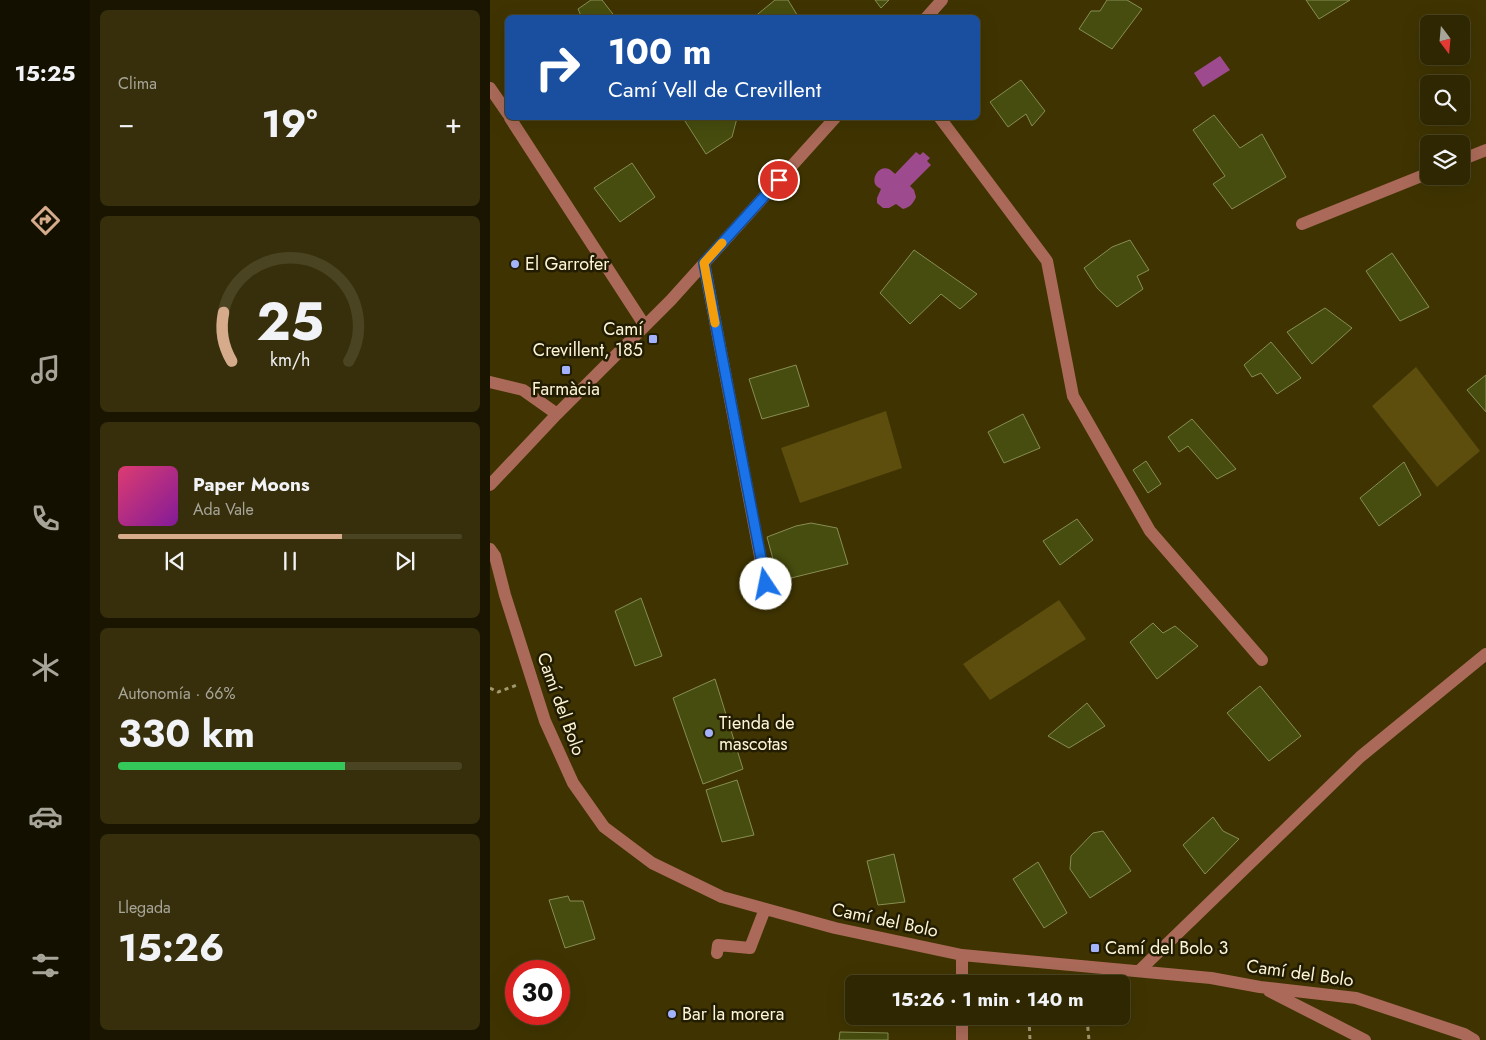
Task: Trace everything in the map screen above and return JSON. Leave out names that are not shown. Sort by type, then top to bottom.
[{"type":"street","points":[[929,15],[942,0]]},
{"type":"street","points":[[490,88],[505,110]]},
{"type":"street","points":[[511,120],[645,326]]},
{"type":"street","points":[[490,485],[557,414],[645,326],[833,120]]},
{"type":"street","points":[[941,120],[1046,261],[1073,396],[1150,531],[1262,660]]},
{"type":"street","points":[[1470,156],[1486,150]]},
{"type":"street","points":[[1302,224],[1420,177]]},
{"type":"street","points":[[704,263],[769,603]]},
{"type":"street","points":[[490,382],[523,390],[557,414]]},
{"type":"street","points":[[490,470],[510,463]]},
{"type":"street","name":"Camí del Bolo","points":[[490,549],[495,556],[505,595],[545,720],[573,783],[604,827],[652,863],[722,897],[835,928],[962,955],[1211,978],[1260,987],[1356,998],[1464,1034],[1474,1040]]},
{"type":"street","points":[[1139,971],[1360,757],[1486,654]]},
{"type":"street","points":[[717,953],[718,945],[750,948],[765,909]]},
{"type":"street","points":[[962,955],[962,975]]},
{"type":"street","points":[[1260,987],[1365,1040]]},
{"type":"street","points":[[962,1025],[962,1040]]},
{"type":"path","points":[[490,688],[498,692],[522,683]]},
{"type":"path","points":[[1029,1025],[1030,1040]]},
{"type":"path","points":[[1088,1025],[1089,1040]]},
{"type":"shaded area","points":[[1220,56],[1230,70],[1203,87],[1194,73]]},
{"type":"shaded area","points":[[916,152],[920,155],[923,152],[930,158],[927,161],[931,165],[910,186],[914,190],[916,197],[914,202],[903,209],[896,204],[889,208],[883,208],[877,203],[881,189],[875,184],[876,175],[880,170],[886,168],[895,174]]},
{"type":"shaded area","points":[[1416,367],[1480,451],[1437,487],[1372,406]]},
{"type":"shaded area","points":[[886,411],[902,468],[800,503],[781,448]]},
{"type":"shaded area","points":[[1059,600],[1086,639],[990,700],[963,664]]},
{"type":"building","points":[[591,0],[602,0],[614,15],[581,15],[578,9]]},
{"type":"building","points":[[775,0],[788,0],[797,15],[757,15]]},
{"type":"building","points":[[875,0],[889,0],[881,8]]},
{"type":"building","points":[[1107,0],[1127,0],[1142,9],[1112,49],[1079,29],[1091,11],[1100,11]]},
{"type":"building","points":[[1306,0],[1350,0],[1319,19]]},
{"type":"building","points":[[1021,80],[1045,111],[1032,126],[1026,114],[1008,127],[990,102]]},
{"type":"building","points":[[1214,115],[1240,148],[1262,134],[1286,177],[1232,209],[1213,184],[1225,176],[1193,130]]},
{"type":"building","points":[[684,120],[736,120],[732,137],[706,154]]},
{"type":"building","points":[[632,163],[655,197],[620,222],[594,188]]},
{"type":"building","points":[[1130,240],[1149,270],[1137,276],[1143,289],[1117,307],[1097,288],[1084,268],[1112,247]]},
{"type":"building","points":[[914,250],[977,294],[960,309],[941,294],[910,324],[880,293]]},
{"type":"building","points":[[1392,253],[1429,307],[1400,321],[1366,271]]},
{"type":"building","points":[[1325,308],[1352,328],[1312,364],[1287,332]]},
{"type":"building","points":[[1271,342],[1301,378],[1277,394],[1261,373],[1252,377],[1244,365]]},
{"type":"building","points":[[796,365],[809,406],[762,419],[749,379]]},
{"type":"building","points":[[1486,375],[1486,412],[1467,390]]},
{"type":"building","points":[[1023,414],[1040,448],[1004,463],[988,432]]},
{"type":"building","points":[[1192,419],[1236,469],[1217,479],[1188,446],[1179,452],[1168,437]]},
{"type":"building","points":[[1146,461],[1161,484],[1148,493],[1133,470]]},
{"type":"building","points":[[1404,462],[1421,495],[1379,526],[1360,498]]},
{"type":"building","points":[[1077,519],[1093,540],[1060,565],[1043,541]]},
{"type":"building","points":[[811,523],[837,528],[848,564],[779,581],[767,537],[796,526]]},
{"type":"building","points":[[641,598],[662,656],[635,666],[615,611]]},
{"type":"building","points":[[1153,623],[1163,633],[1175,626],[1198,646],[1157,679],[1130,642]]},
{"type":"building","name":"Tienda de mascotas","points":[[715,679],[743,769],[703,784],[673,698]]},
{"type":"building","points":[[1260,686],[1301,736],[1269,761],[1227,713]]},
{"type":"building","points":[[1087,703],[1105,726],[1069,748],[1048,736]]},
{"type":"building","points":[[737,780],[754,835],[722,842],[706,790]]},
{"type":"building","points":[[1213,817],[1223,831],[1239,839],[1205,874],[1183,845]]},
{"type":"building","points":[[1103,831],[1131,871],[1090,898],[1070,869],[1071,856],[1093,833]]},
{"type":"building","points":[[894,854],[905,902],[878,905],[867,861]]},
{"type":"building","points":[[1038,862],[1067,913],[1044,928],[1013,879]]},
{"type":"building","points":[[568,896],[570,901],[583,901],[595,939],[565,948],[549,900]]},
{"type":"building","points":[[840,1032],[888,1033],[888,1040],[839,1040]]},
{"type":"slow traffic","points":[[715,323],[704,263],[722,243]]},
{"type":"place","name":"El Garrofer","points":[[515,264]]},
{"type":"place","name":"Camí Crevillent, 185","points":[[653,339]]},
{"type":"place","name":"Farmàcia","points":[[566,370]]},
{"type":"place","name":"Tienda de mascotas","points":[[709,733]]},
{"type":"place","name":"Camí del Bolo 3","points":[[1095,948]]},
{"type":"place","name":"Bar la morera","points":[[672,1014]]},
{"type":"route","points":[[766,584],[704,263],[779,180]]}]
